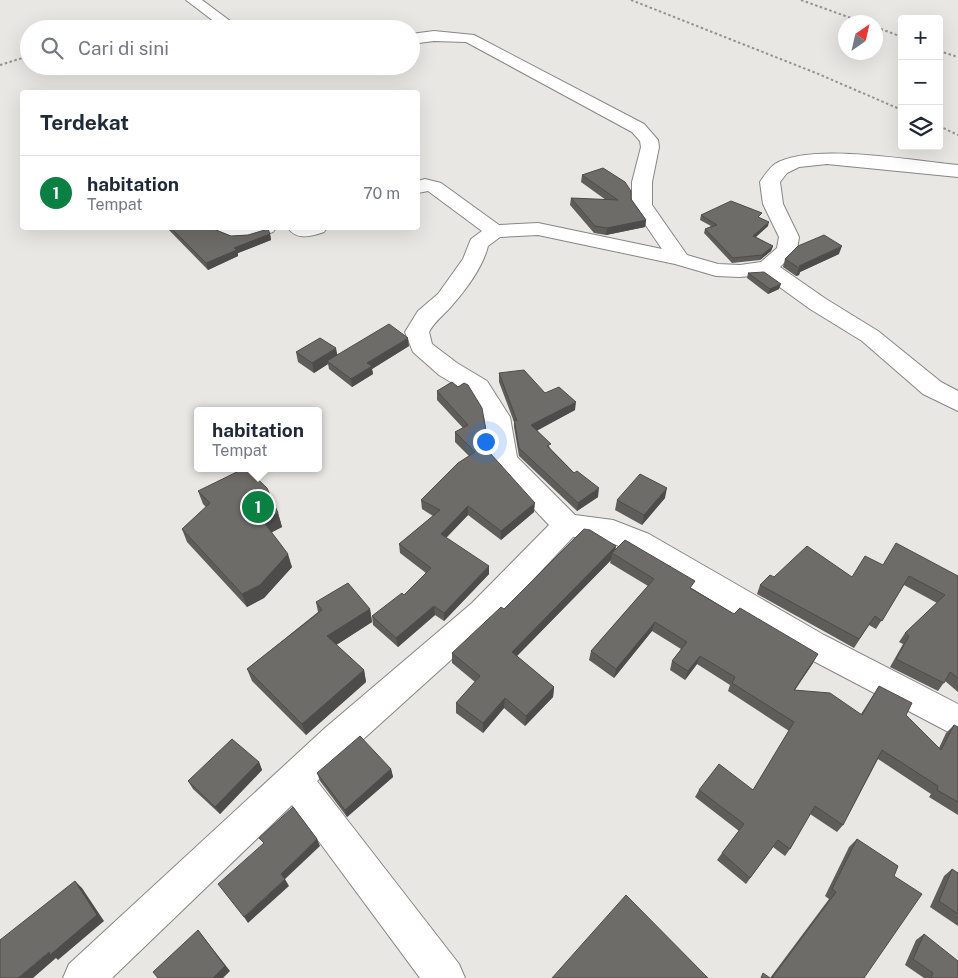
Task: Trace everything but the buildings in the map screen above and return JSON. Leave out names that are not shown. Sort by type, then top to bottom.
[{"type":"street","points":[[194,0],[222,20]]},
{"type":"street","points":[[420,38],[434,36],[469,38],[638,128],[649,140],[650,147],[642,182],[642,205],[680,259]]},
{"type":"street","points":[[958,171],[826,158],[795,162],[780,169],[770,182],[773,204],[789,237],[790,245],[788,250],[768,268],[740,271],[716,270],[680,259],[538,229],[495,231],[478,243],[474,259],[446,299],[426,316],[417,332],[420,344],[448,369],[478,387],[498,416],[504,460],[567,525],[613,531],[638,542],[813,645],[958,721]]},
{"type":"street","points":[[420,186],[425,184],[434,187],[495,231]]},
{"type":"street","points":[[226,230],[240,236],[260,230]]},
{"type":"street","points":[[768,268],[818,304],[870,336],[932,388],[958,402]]},
{"type":"street","points":[[83,978],[294,779],[483,612],[567,525]]},
{"type":"street","points":[[294,779],[445,978]]},
{"type":"path","points":[[631,0],[816,73],[898,108]]},
{"type":"path","points":[[802,0],[843,15]]},
{"type":"path","points":[[883,30],[898,36]]},
{"type":"path","points":[[943,52],[958,57]]},
{"type":"path","points":[[0,65],[20,59]]},
{"type":"path","points":[[943,128],[958,134]]},
{"type":"place","name":"habitation","points":[[258,507]]}]
